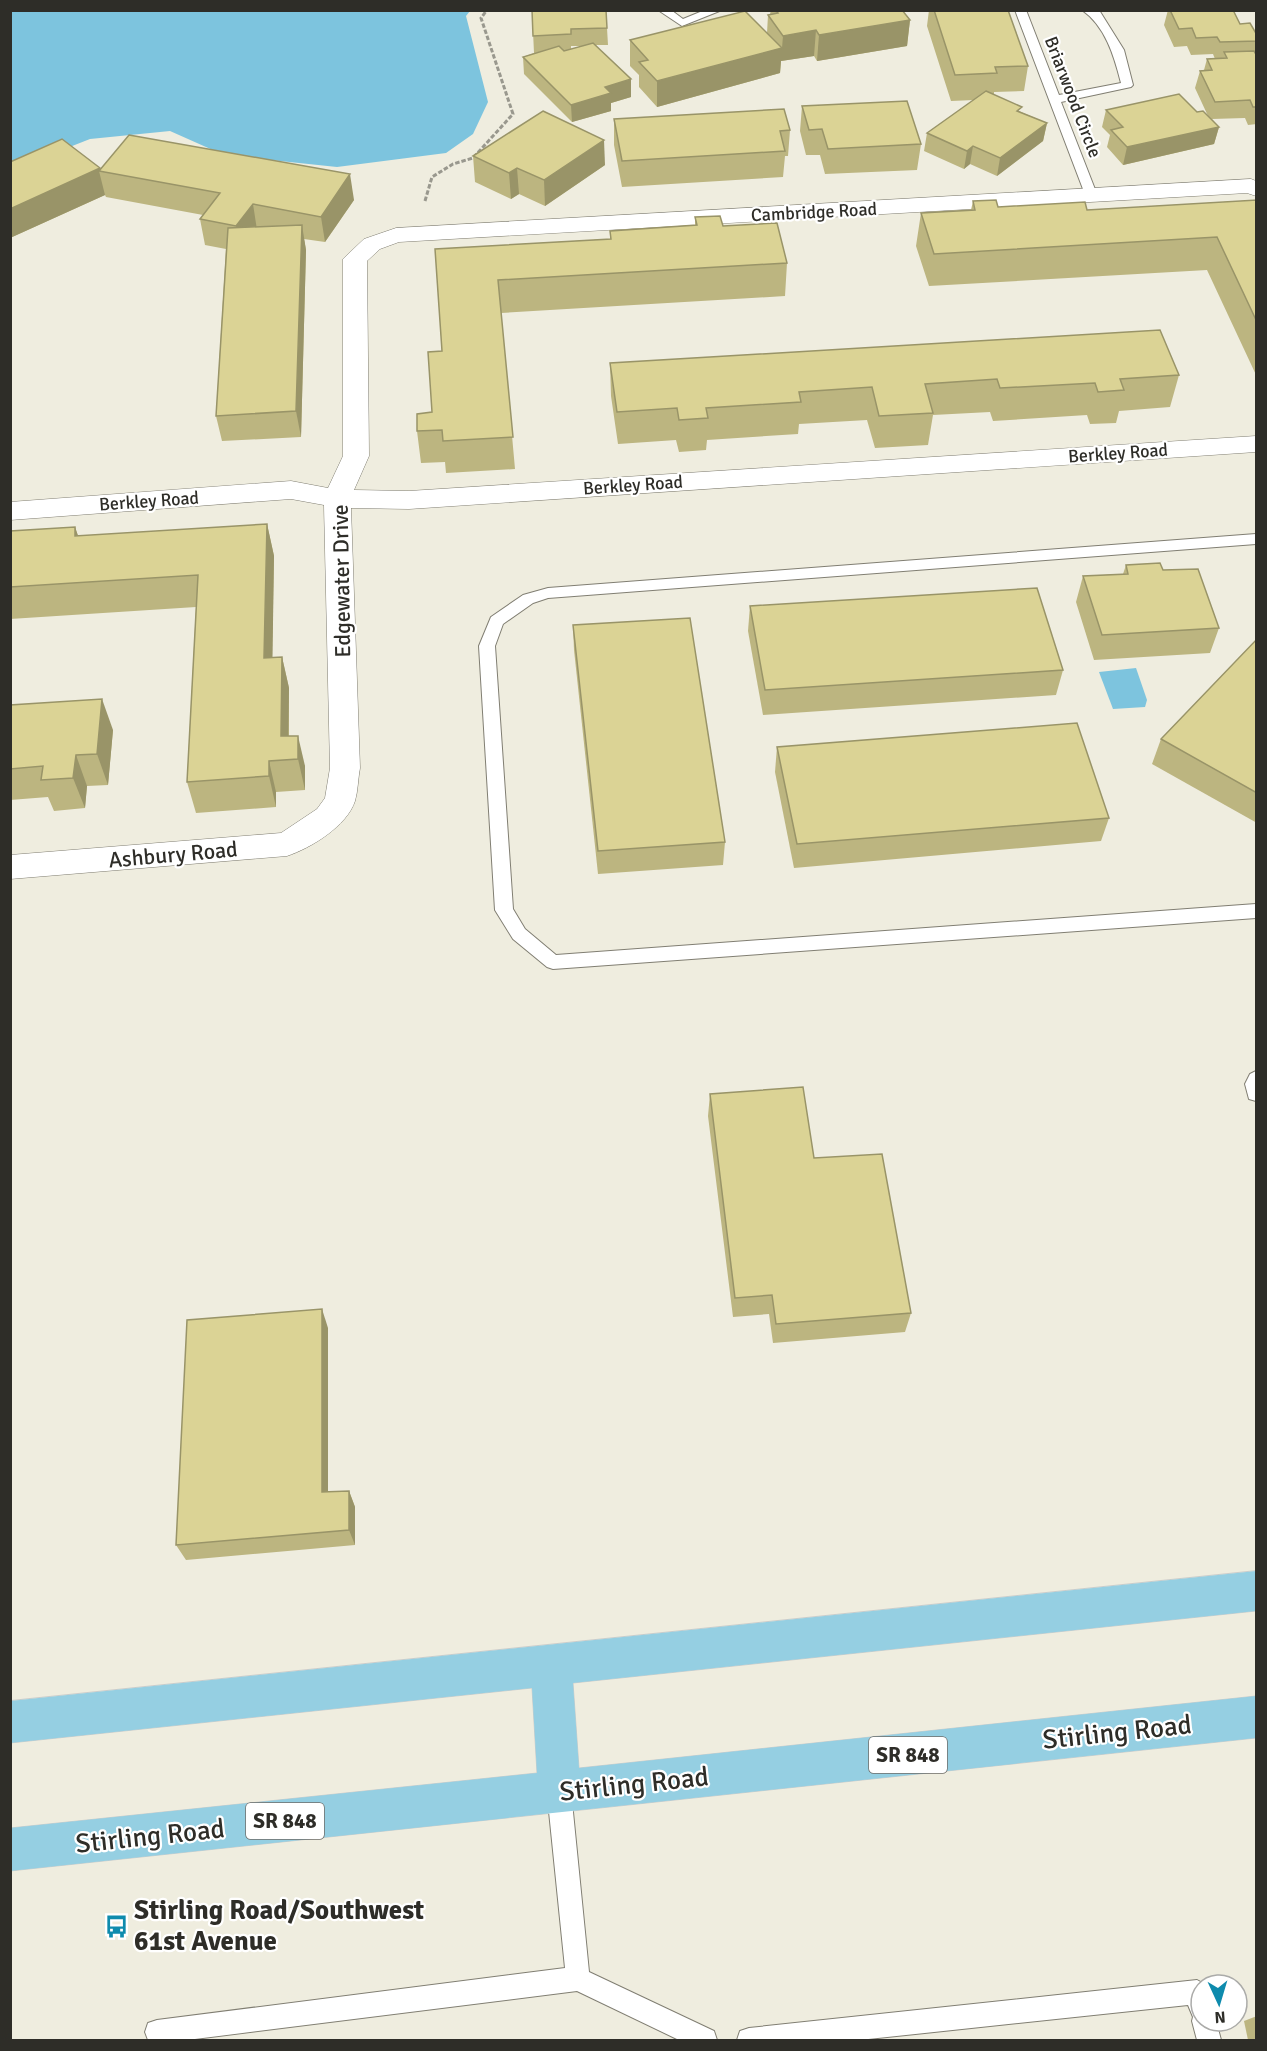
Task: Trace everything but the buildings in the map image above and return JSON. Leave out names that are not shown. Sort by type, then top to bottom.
[{"type":"main road","points":[[10,1722],[1257,1591]]},
{"type":"main road","points":[[551,1665],[559,1792]]},
{"type":"main road","name":"Stirling Road","points":[[10,1850],[1257,1717]]},
{"type":"street","name":"Cambridge Road","points":[[372,244],[396,235],[1092,197],[1251,186],[1257,189]]},
{"type":"street","name":"Edgewater Drive","points":[[328,817],[340,801],[345,768],[337,499],[356,456],[354,259],[372,244]]},
{"type":"street","name":"Berkley Road","points":[[10,511],[291,490],[337,499],[408,500],[1257,444]]},
{"type":"street","name":"Ashbury Road","points":[[10,867],[286,844],[328,817]]},
{"type":"lane","points":[[663,10],[682,23],[717,10]]},
{"type":"lane","name":"Briarwood Circle","points":[[1020,10],[1092,197]]},
{"type":"lane","points":[[1054,100],[1127,85],[1118,50],[1094,12],[1087,10]]},
{"type":"lane","points":[[1257,539],[548,593],[528,599],[496,621],[487,646],[504,910],[519,934],[553,962],[1257,911]]},
{"type":"lane","points":[[1257,1079],[1254,1084],[1257,1093]]},
{"type":"lane","points":[[559,1792],[578,1979]]},
{"type":"lane","points":[[157,2032],[578,1979],[705,2040]]},
{"type":"lane","points":[[749,2040],[1189,1993]]},
{"type":"path","points":[[416,234],[432,177],[453,164],[473,158],[513,114],[481,18],[486,10]]},
{"type":"water","points":[[10,11],[470,11],[466,16],[488,102],[473,134],[446,153],[337,167],[224,155],[170,131],[90,139],[11,170]]},
{"type":"water","points":[[1136,668],[1147,700],[1145,707],[1113,709],[1099,672]]},
{"type":"place","name":"Stirling Road/Southwest 61st Avenue","points":[[116,1926]]}]
